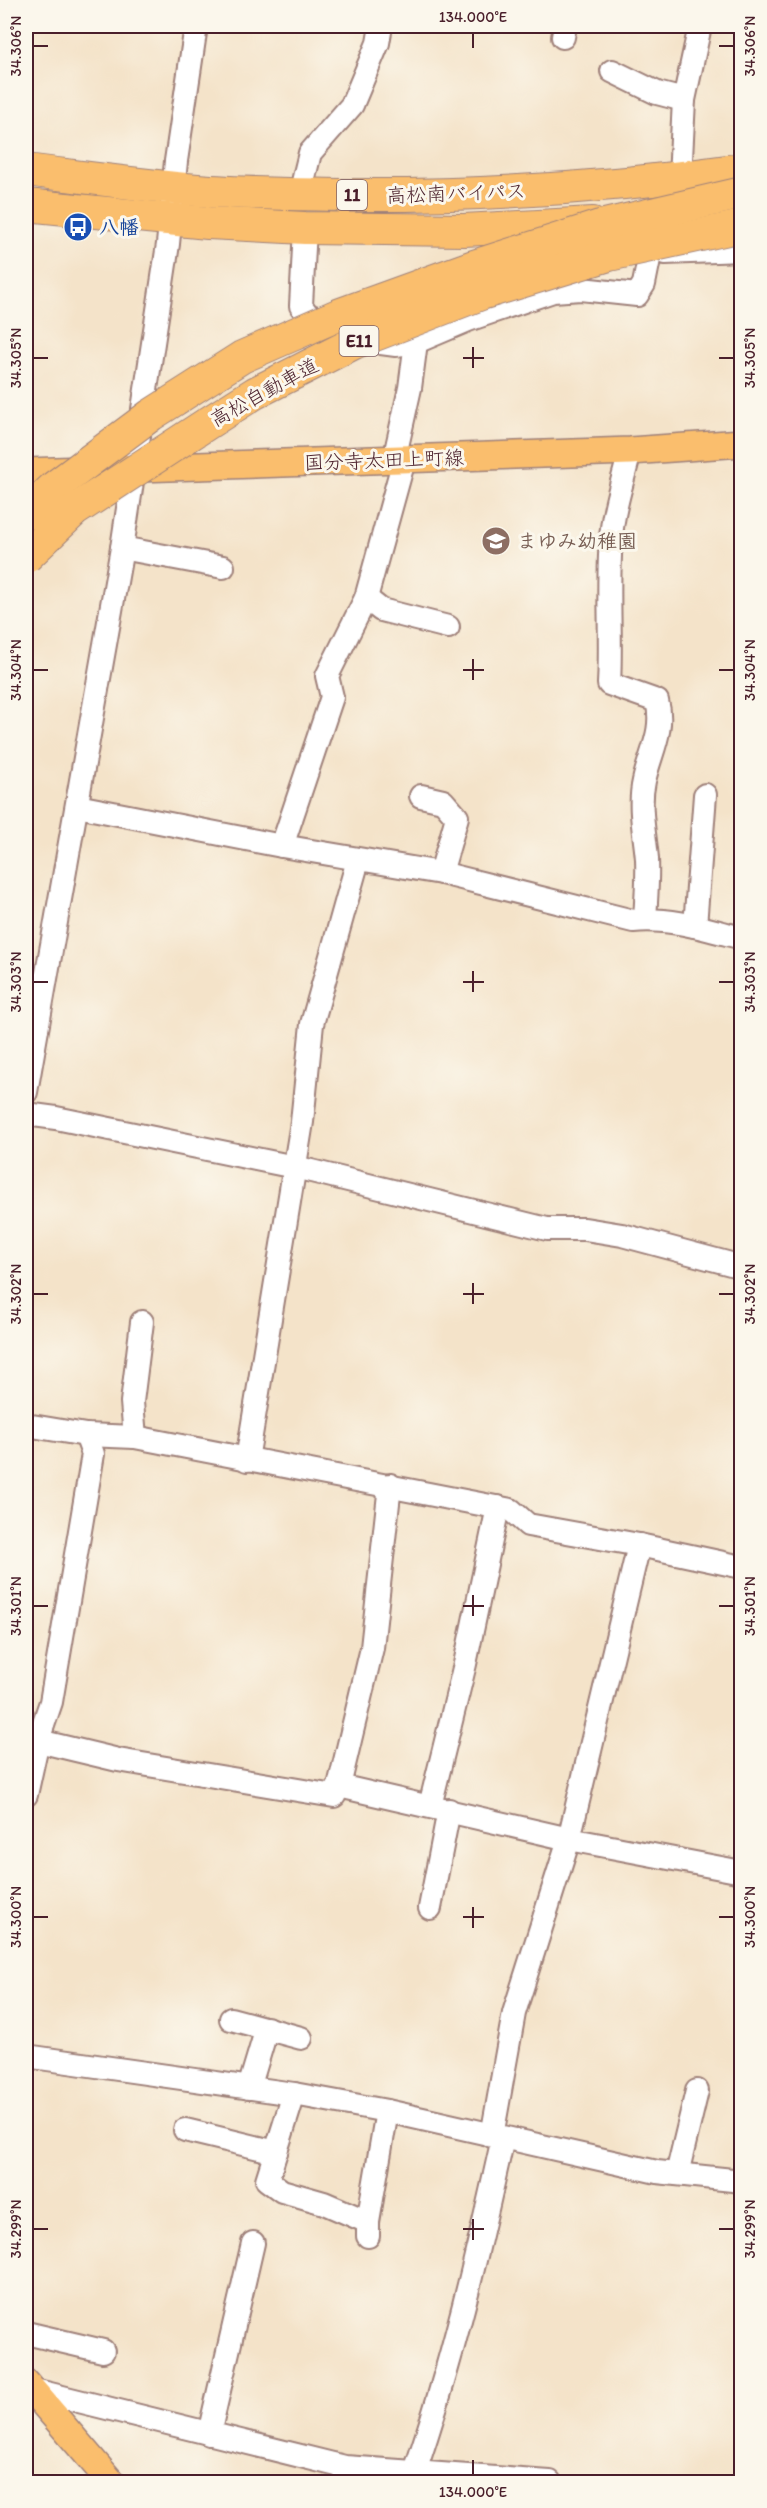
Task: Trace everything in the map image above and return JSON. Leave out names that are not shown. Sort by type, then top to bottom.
[{"type":"highway","points":[[680,178],[741,157]]},
{"type":"highway","name":"高松南バイパス","points":[[26,171],[174,187],[300,194],[492,193],[680,178],[741,169]]},
{"type":"highway","name":"高松自動車道","points":[[26,514],[53,488],[151,415],[242,357],[338,315],[471,267],[600,226],[741,193]]},
{"type":"highway","name":"高松南バイパス","points":[[26,205],[170,219],[305,228],[464,230],[673,218],[741,209]]},
{"type":"highway","name":"高松自動車道","points":[[26,557],[75,510],[208,423],[255,393],[354,343],[481,294],[609,255],[741,226]]},
{"type":"main road","name":"国分寺太田上町線","points":[[31,476],[133,470],[630,452],[741,443]]},
{"type":"main road","points":[[28,2386],[111,2482]]},
{"type":"street","points":[[26,1092],[122,548],[196,26]]},
{"type":"street","points":[[300,194],[310,153],[352,105],[378,43],[381,26]]},
{"type":"street","points":[[680,178],[684,100],[699,26]]},
{"type":"street","points":[[612,71],[657,93],[684,100]]},
{"type":"street","points":[[305,228],[300,297],[301,306],[308,315],[381,343],[396,345],[416,342],[553,291],[581,289],[637,295],[644,284],[650,254]]},
{"type":"street","points":[[464,230],[522,243],[650,254],[741,250]]},
{"type":"street","points":[[282,846],[332,697],[327,676],[366,598],[399,460],[416,342]]},
{"type":"street","points":[[630,452],[612,526],[608,598],[612,642],[609,684],[657,701],[662,716],[655,749],[643,782],[641,814],[647,861],[645,920]]},
{"type":"street","points":[[122,548],[223,567]]},
{"type":"street","points":[[366,598],[381,610],[448,627]]},
{"type":"street","points":[[421,795],[443,801],[457,817],[441,873]]},
{"type":"street","points":[[695,926],[705,795]]},
{"type":"street","points":[[77,806],[358,860],[441,873],[633,921],[645,920],[695,926],[741,938]]},
{"type":"street","points":[[247,1460],[295,1167],[312,1024],[358,860]]},
{"type":"street","points":[[26,1114],[56,1118],[295,1167],[547,1229],[585,1229],[622,1235],[741,1267]]},
{"type":"street","points":[[135,1437],[132,1402],[142,1322]]},
{"type":"street","points":[[26,1425],[86,1435],[135,1437],[247,1460],[390,1485],[511,1510],[528,1525],[639,1545],[741,1567]]},
{"type":"street","points":[[26,1795],[32,1739],[51,1702],[93,1454],[86,1435]]},
{"type":"street","points":[[32,1739],[118,1760],[334,1796],[339,1786],[372,1648],[390,1485]]},
{"type":"street","points":[[430,1908],[440,1808],[467,1654],[498,1507]]},
{"type":"street","points":[[414,2474],[435,2414],[464,2300],[474,2272],[497,2137],[514,2013],[568,1839],[639,1545]]},
{"type":"street","points":[[339,1786],[568,1839],[741,1872]]},
{"type":"street","points":[[231,2019],[301,2038]]},
{"type":"street","points":[[249,2088],[267,2028]]},
{"type":"street","points":[[26,2056],[294,2094],[387,2111],[657,2172],[741,2181]]},
{"type":"street","points":[[677,2174],[697,2091]]},
{"type":"street","points":[[294,2094],[267,2180],[282,2191],[324,2204],[368,2229],[387,2111]]},
{"type":"street","points":[[185,2130],[276,2152]]},
{"type":"street","points":[[209,2434],[253,2243]]},
{"type":"street","points":[[26,2333],[103,2351]]},
{"type":"street","points":[[28,2386],[345,2467],[414,2474],[550,2482]]},
{"type":"place","name":"八幡","points":[[78,227]]},
{"type":"place","name":"まゆみ幼稚園","points":[[496,541]]}]
